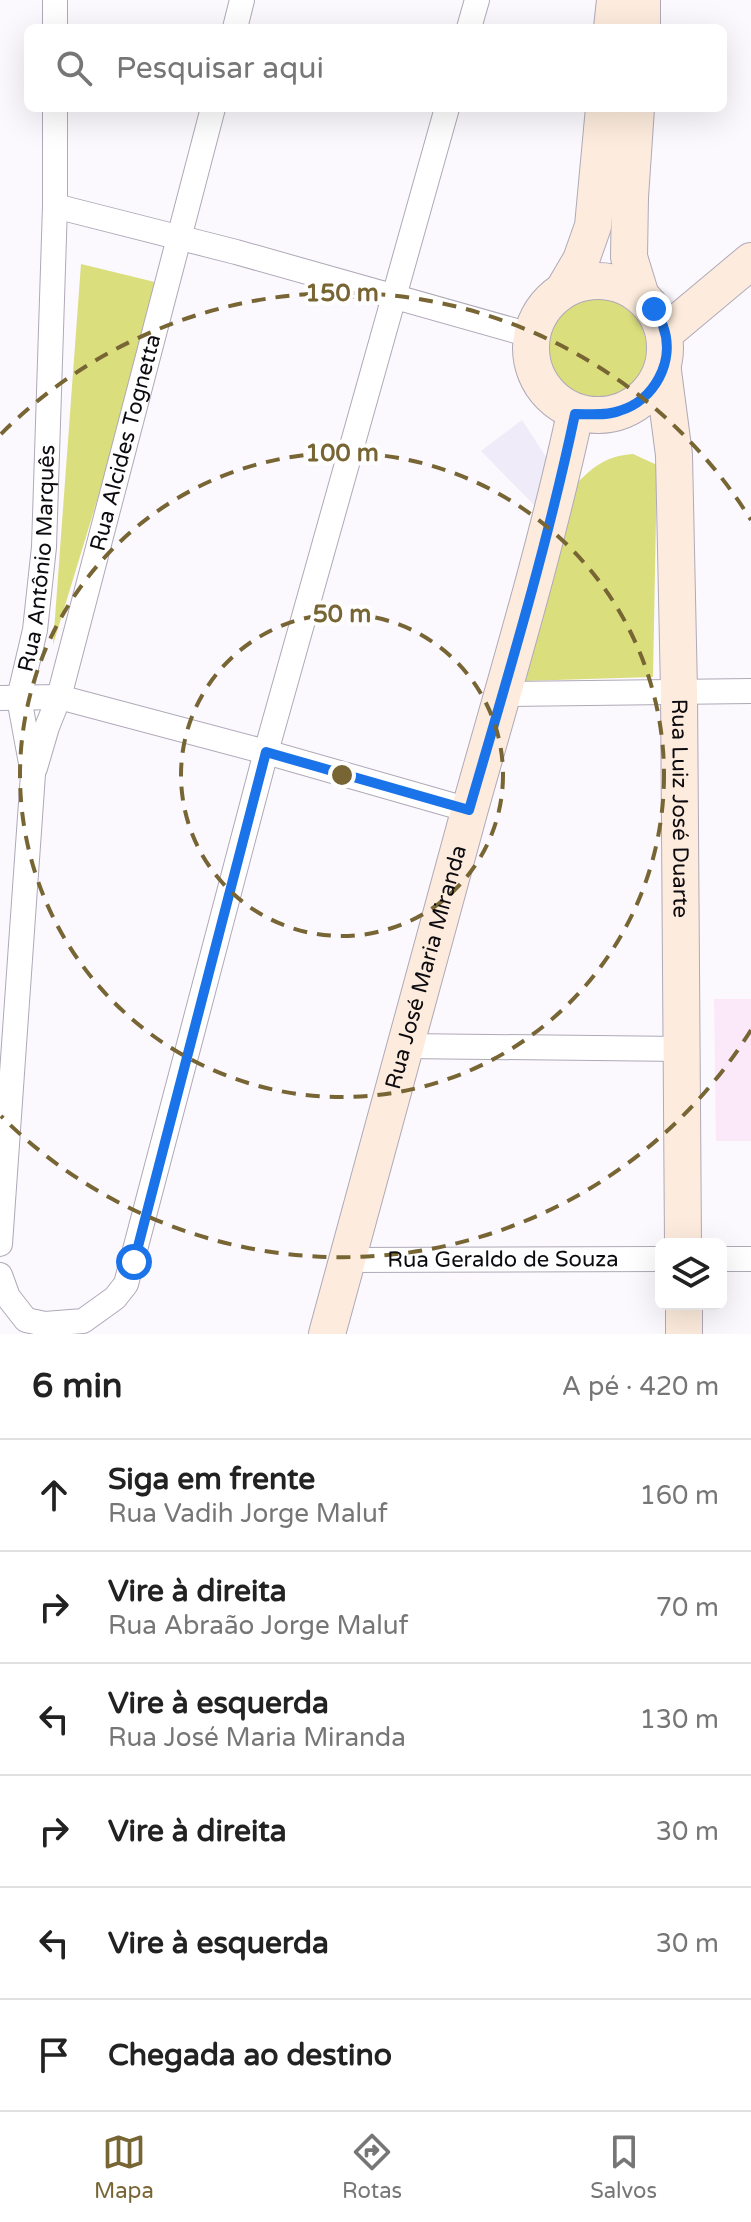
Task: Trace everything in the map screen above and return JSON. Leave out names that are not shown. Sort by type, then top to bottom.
[{"type":"main road","points":[[612,24],[615,0]]},
{"type":"main road","points":[[642,0],[642,24]]},
{"type":"main road","points":[[564,289],[604,282],[623,286],[641,296],[654,309],[665,333],[666,358],[653,390],[638,403],[619,412],[575,414],[554,398],[537,379],[530,335],[538,317],[564,289],[581,260],[593,226],[604,112]]},
{"type":"main road","points":[[636,112],[629,257],[641,296]]},
{"type":"main road","points":[[665,333],[751,261]]},
{"type":"main road","name":"Rua Luiz José Duarte","points":[[663,371],[674,455],[683,1238]]},
{"type":"main road","name":"Rua José Maria Miranda","points":[[327,1334],[503,694],[575,414]]},
{"type":"main road","points":[[684,1310],[684,1334]]},
{"type":"street","points":[[55,0],[55,24]]},
{"type":"street","points":[[236,24],[242,0]]},
{"type":"street","points":[[470,24],[477,0]]},
{"type":"street","points":[[599,0],[615,0]]},
{"type":"street","name":"Rua Antônio Marquês","points":[[0,1244],[33,774],[9,698],[35,630],[44,547],[55,112]]},
{"type":"street","name":"Rua Alcides Tognetta","points":[[33,774],[59,697],[212,112]]},
{"type":"street","points":[[0,1275],[8,1297],[26,1320],[45,1329],[83,1321],[115,1298],[126,1284],[266,752],[446,112]]},
{"type":"street","points":[[55,206],[530,335]]},
{"type":"street","points":[[503,694],[751,691]]},
{"type":"street","points":[[9,698],[59,697],[469,810]]},
{"type":"street","points":[[404,1046],[682,1049]]},
{"type":"street","name":"Rua Geraldo de Souza","points":[[347,1260],[655,1259]]},
{"type":"street","points":[[727,1259],[751,1259]]},
{"type":"shaded area","points":[[522,420],[550,463],[545,516],[481,451]]},
{"type":"shaded area","points":[[714,999],[751,999],[751,1141],[716,1141]]},
{"type":"green space","points":[[81,264],[163,284],[53,645]]},
{"type":"green space","points":[[602,297],[627,310],[642,328],[646,348],[643,367],[632,384],[616,396],[596,401],[573,395],[557,384],[548,371],[544,344],[546,332],[558,313],[577,301]]},
{"type":"green space","points":[[633,454],[657,465],[653,677],[523,681],[574,486],[600,464]]},
{"type":"route","points":[[134,1262],[266,752],[469,810],[503,694],[575,414],[619,412],[638,403],[653,390],[666,358],[665,333],[654,309]]}]
